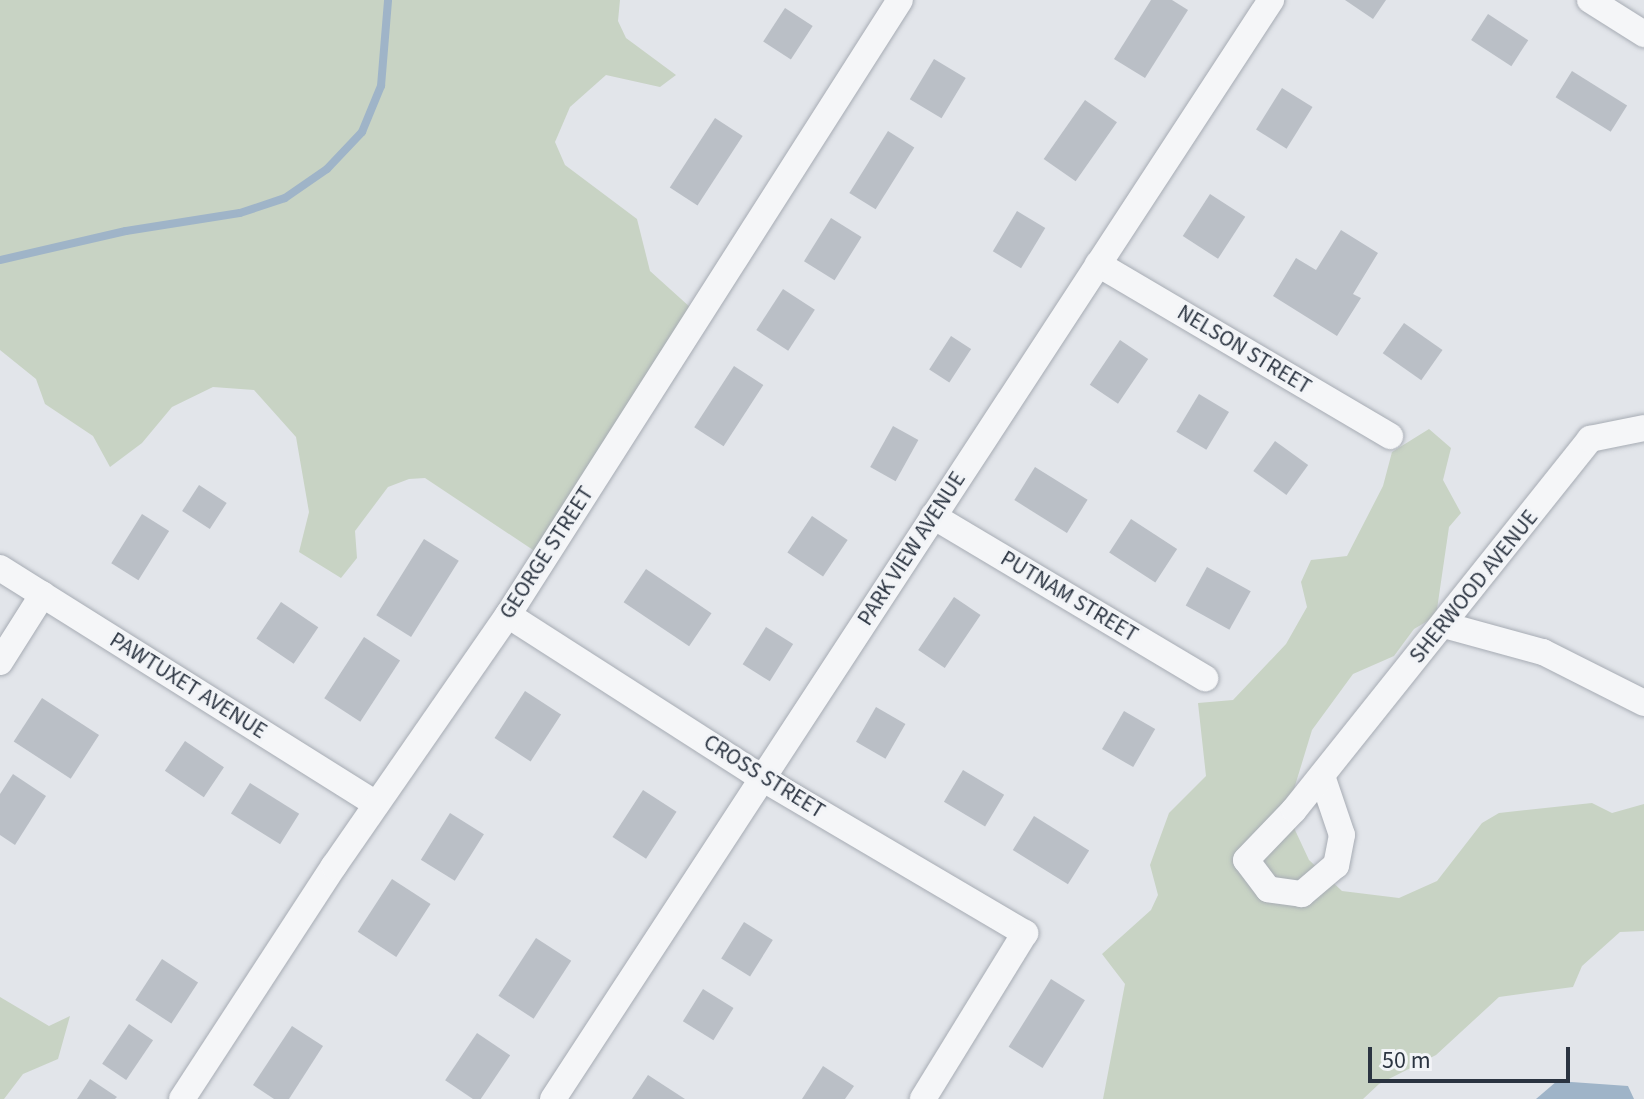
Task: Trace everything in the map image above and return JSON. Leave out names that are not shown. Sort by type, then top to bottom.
[{"type":"street","name":"GEORGE STREET","points":[[182,1099],[376,804],[508,615],[900,0]]},
{"type":"street","name":"PARK VIEW AVENUE","points":[[553,1099],[765,780],[933,516],[1271,0]]},
{"type":"street","points":[[1590,0],[1644,34]]},
{"type":"street","name":"NELSON STREET","points":[[1098,264],[1390,436]]},
{"type":"street","name":"SHERWOOD AVENUE","points":[[1322,776],[1590,439],[1644,428]]},
{"type":"street","name":"PUTNAM STREET","points":[[933,516],[1205,678]]},
{"type":"street","name":"PAWTUXET AVENUE","points":[[0,568],[376,804]]},
{"type":"street","points":[[0,662],[43,594]]},
{"type":"street","name":"CROSS STREET","points":[[508,615],[765,780],[1025,933],[923,1099]]},
{"type":"street","points":[[1444,625],[1543,652],[1644,703]]},
{"type":"green space","points":[[0,0],[620,0],[618,21],[626,38],[676,75],[660,87],[606,75],[570,107],[555,142],[565,165],[637,219],[650,271],[701,317],[542,556],[425,478],[409,479],[388,487],[355,531],[357,558],[341,578],[299,552],[309,512],[296,437],[254,390],[213,387],[172,407],[142,443],[110,467],[93,436],[45,404],[36,379],[0,350]]},
{"type":"green space","points":[[1429,429],[1451,448],[1443,480],[1461,513],[1449,527],[1436,616],[1414,629],[1394,656],[1353,674],[1312,730],[1294,789],[1295,830],[1309,860],[1342,891],[1399,898],[1437,881],[1482,823],[1499,813],[1592,803],[1612,813],[1644,804],[1644,931],[1620,932],[1582,966],[1573,987],[1499,997],[1436,1055],[1379,1084],[1363,1099],[1103,1099],[1125,984],[1102,954],[1151,910],[1158,895],[1150,865],[1169,813],[1206,776],[1198,703],[1233,700],[1286,644],[1307,607],[1301,582],[1311,560],[1347,556],[1383,486],[1392,452]]},
{"type":"green space","points":[[0,997],[49,1026],[70,1016],[58,1059],[23,1074],[4,1099],[0,1099]]},
{"type":"water","points":[[1557,1081],[1628,1086],[1634,1099],[1536,1099]]},
{"type":"building","points":[[1151,0],[1172,0],[1188,10],[1145,78],[1114,59]]},
{"type":"building","points":[[1345,0],[1386,0],[1373,19]]},
{"type":"building","points":[[785,8],[813,26],[791,60],[763,42]]},
{"type":"building","points":[[1488,14],[1528,40],[1511,66],[1471,40]]},
{"type":"building","points":[[934,59],[966,78],[942,118],[910,99]]},
{"type":"building","points":[[1572,71],[1627,105],[1611,132],[1556,97]]},
{"type":"building","points":[[1282,88],[1313,107],[1287,149],[1256,130]]},
{"type":"building","points":[[1085,100],[1117,122],[1076,181],[1044,159]]},
{"type":"building","points":[[715,118],[743,136],[697,206],[670,188]]},
{"type":"building","points":[[888,131],[914,147],[876,209],[849,193]]},
{"type":"building","points":[[1210,194],[1245,217],[1218,259],[1183,236]]},
{"type":"building","points":[[1017,211],[1045,228],[1021,268],[993,251]]},
{"type":"building","points":[[831,218],[862,237],[835,280],[804,261]]},
{"type":"building","points":[[1341,230],[1378,253],[1353,294],[1361,298],[1337,336],[1273,296],[1296,258],[1316,270]]},
{"type":"building","points":[[783,289],[815,310],[788,351],[756,330]]},
{"type":"building","points":[[1404,323],[1443,350],[1421,380],[1383,353]]},
{"type":"building","points":[[951,336],[971,349],[949,383],[929,370]]},
{"type":"building","points":[[1120,340],[1148,359],[1118,404],[1090,385]]},
{"type":"building","points":[[734,366],[763,385],[724,446],[694,427]]},
{"type":"building","points":[[1199,394],[1229,412],[1206,450],[1176,432]]},
{"type":"building","points":[[893,426],[918,440],[896,481],[870,467]]},
{"type":"building","points":[[1275,441],[1308,465],[1286,495],[1253,471]]},
{"type":"building","points":[[1035,467],[1088,500],[1067,533],[1014,500]]},
{"type":"building","points":[[199,485],[227,503],[210,529],[182,511]]},
{"type":"building","points":[[142,514],[169,531],[138,580],[111,563]]},
{"type":"building","points":[[812,516],[848,540],[823,577],[787,552]]},
{"type":"building","points":[[1131,519],[1177,549],[1155,583],[1109,553]]},
{"type":"building","points":[[424,539],[459,561],[411,637],[376,615]]},
{"type":"building","points":[[1207,567],[1251,591],[1229,630],[1186,605]]},
{"type":"building","points":[[646,569],[711,613],[689,646],[624,602]]},
{"type":"building","points":[[954,597],[981,615],[945,668],[918,650]]},
{"type":"building","points":[[281,602],[318,627],[294,664],[256,638]]},
{"type":"building","points":[[766,627],[793,644],[770,681],[743,664]]},
{"type":"building","points":[[364,637],[400,660],[360,722],[324,698]]},
{"type":"building","points":[[525,691],[561,714],[531,761],[495,738]]},
{"type":"building","points":[[42,698],[99,735],[71,779],[14,742]]},
{"type":"building","points":[[876,707],[905,724],[885,759],[856,742]]},
{"type":"building","points":[[1124,711],[1155,729],[1133,767],[1102,749]]},
{"type":"building","points":[[185,741],[224,767],[204,797],[165,771]]},
{"type":"building","points":[[963,770],[1004,795],[985,826],[944,802]]},
{"type":"building","points":[[13,774],[46,796],[15,845],[0,835],[0,794]]},
{"type":"building","points":[[250,783],[299,814],[280,844],[231,814]]},
{"type":"building","points":[[643,790],[677,812],[646,859],[613,837]]},
{"type":"building","points":[[450,813],[484,834],[455,881],[421,860]]},
{"type":"building","points":[[1034,816],[1089,850],[1068,884],[1013,850]]},
{"type":"building","points":[[392,879],[431,904],[396,957],[358,932]]},
{"type":"building","points":[[744,922],[773,940],[750,976],[721,958]]},
{"type":"building","points":[[536,938],[571,961],[534,1019],[498,996]]},
{"type":"building","points":[[162,959],[198,982],[171,1024],[135,1000]]},
{"type":"building","points":[[1051,979],[1085,1000],[1043,1068],[1009,1047]]},
{"type":"building","points":[[703,989],[734,1008],[713,1040],[683,1021]]},
{"type":"building","points":[[129,1024],[153,1040],[126,1080],[102,1064]]},
{"type":"building","points":[[292,1026],[323,1046],[289,1099],[274,1099],[253,1085]]},
{"type":"building","points":[[477,1033],[510,1055],[481,1099],[473,1099],[445,1080]]},
{"type":"building","points":[[823,1066],[854,1086],[845,1099],[802,1099]]},
{"type":"building","points":[[648,1075],[685,1099],[632,1099]]},
{"type":"building","points":[[90,1079],[117,1097],[77,1099]]},
{"type":"waterway","points":[[0,260],[126,231],[240,213],[285,198],[327,169],[362,132],[381,86],[388,0]]}]
